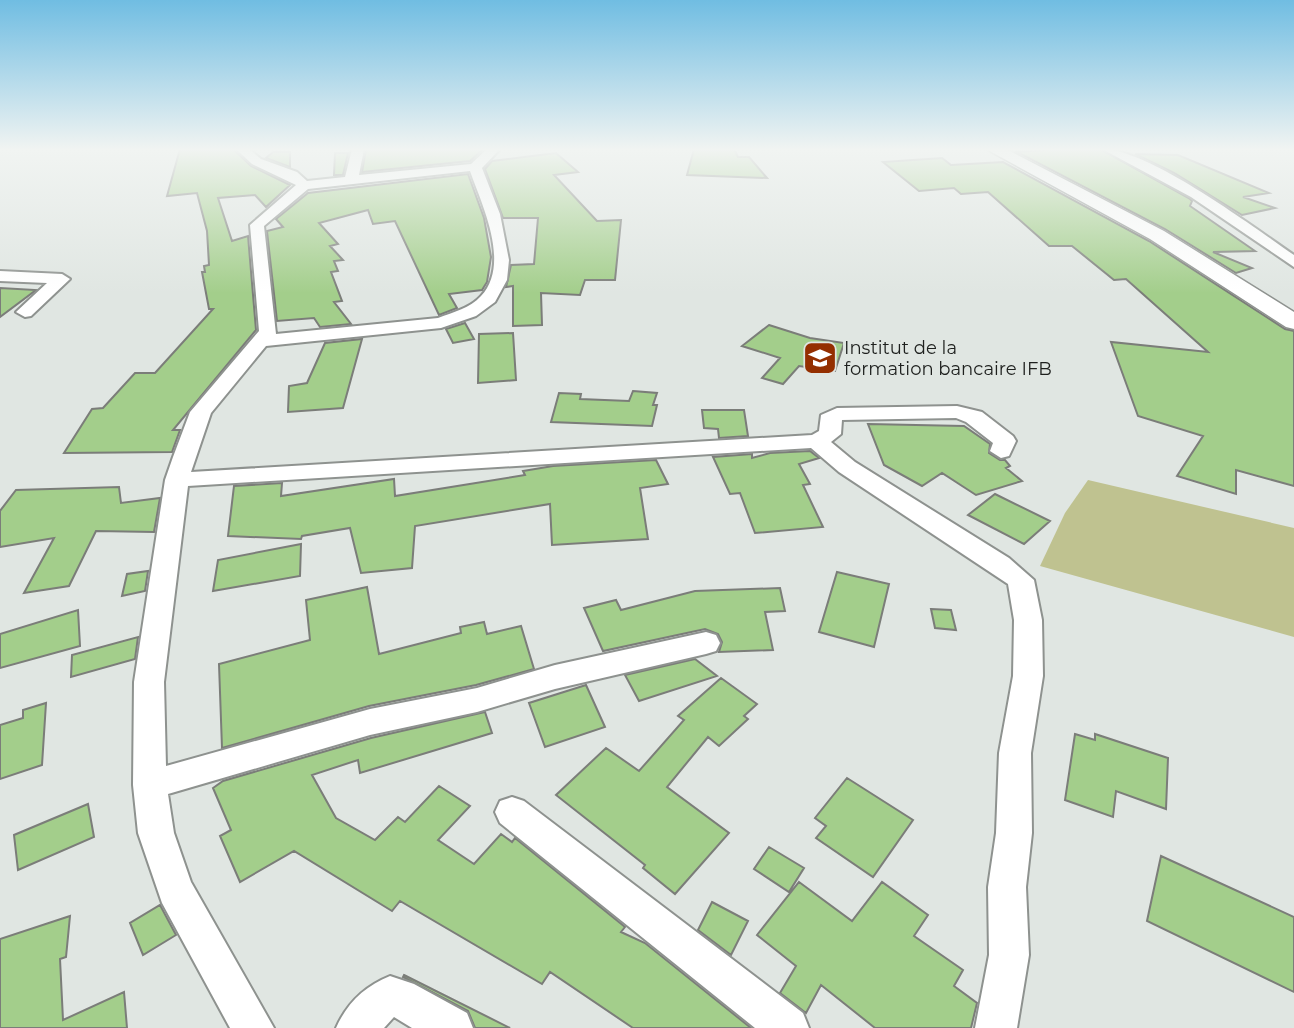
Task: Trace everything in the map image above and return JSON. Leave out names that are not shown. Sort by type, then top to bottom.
[{"type":"main road","points":[[1085,197],[1157,235],[1294,323]]},
{"type":"street","points":[[253,1028],[175,890],[156,833],[150,785],[149,682],[177,480],[201,412],[268,332],[268,312],[255,247],[257,225],[290,197]]},
{"type":"street","points":[[262,341],[459,319],[483,303],[495,286],[503,260],[502,242],[486,197]]},
{"type":"street","points":[[1200,197],[1294,262]]},
{"type":"street","points":[[0,276],[62,279],[25,312]]},
{"type":"street","points":[[177,480],[663,448],[816,442],[830,434],[829,419],[837,414],[957,412],[974,417],[1005,442],[1001,451]]},
{"type":"street","points":[[816,442],[847,467],[1021,580],[1028,620],[1028,676],[1015,753],[1014,833],[1007,887],[1009,954],[996,1028]]},
{"type":"street","points":[[150,785],[370,722],[477,700],[555,677],[706,643]]},
{"type":"street","points":[[512,812],[788,1028]]},
{"type":"street","points":[[356,1028],[379,1003],[390,996],[400,998],[452,1028]]},
{"type":"green space","points":[[1088,480],[1294,528],[1294,637],[1040,566],[1065,513]]},
{"type":"building","points":[[198,197],[231,197],[218,198],[232,241],[248,236],[256,330],[173,430],[180,430],[172,452],[64,453],[92,409],[103,408],[135,373],[155,373],[213,309],[209,309],[202,272],[205,272],[204,266],[209,265],[207,231]]},
{"type":"building","points":[[257,197],[277,197],[266,207]]},
{"type":"building","points":[[303,197],[476,197],[484,218],[491,257],[487,282],[482,290],[449,294],[457,308],[439,315],[395,221],[373,224],[368,210],[319,223],[338,244],[330,246],[343,260],[334,261],[338,271],[331,272],[342,301],[334,302],[351,324],[320,327],[314,318],[277,321],[267,231],[283,227],[276,219]]},
{"type":"building","points":[[495,197],[575,197],[597,221],[621,220],[615,280],[585,280],[580,295],[541,293],[542,325],[513,326],[513,286],[506,287],[511,265],[534,264],[538,218],[503,218]]},
{"type":"building","points":[[994,197],[1068,197],[1149,241],[1285,329],[1294,331],[1294,486],[1236,470],[1236,494],[1177,476],[1203,436],[1138,416],[1111,342],[1208,352],[1126,279],[1114,280],[1072,246],[1049,246]]},
{"type":"building","points":[[1103,197],[1186,197],[1192,201],[1190,206],[1255,251],[1213,252],[1252,268],[1236,273],[1165,229]]},
{"type":"building","points":[[1213,197],[1243,197],[1275,208],[1242,215]]},
{"type":"building","points":[[0,288],[36,290],[0,317]]},
{"type":"building","points":[[465,323],[474,339],[453,343],[446,329]]},
{"type":"building","points":[[769,325],[810,338],[844,343],[835,371],[799,366],[783,384],[762,378],[780,358],[742,346]]},
{"type":"building","points":[[513,333],[516,380],[478,383],[479,334]]},
{"type":"building","points":[[362,339],[343,408],[288,412],[289,386],[307,383],[325,343]]},
{"type":"building","points":[[633,391],[657,393],[653,405],[657,405],[652,426],[551,422],[559,393],[581,394],[580,399],[629,401]]},
{"type":"building","points":[[702,410],[744,410],[748,436],[719,438],[718,429],[704,428]]},
{"type":"building","points":[[868,424],[964,426],[990,444],[989,453],[1005,460],[1010,466],[1006,468],[1022,481],[976,495],[942,473],[922,486],[884,465]]},
{"type":"building","points":[[810,451],[819,458],[799,464],[810,484],[803,485],[823,527],[755,533],[740,493],[730,494],[713,457],[752,454],[752,458],[770,453]]},
{"type":"building","points":[[656,460],[668,484],[640,488],[648,539],[552,545],[550,504],[415,526],[412,568],[361,573],[350,528],[302,536],[301,539],[228,536],[234,486],[282,483],[281,496],[394,479],[395,496],[525,475],[523,471],[553,466]]},
{"type":"building","points":[[119,487],[121,503],[160,498],[154,532],[96,531],[69,586],[24,593],[54,538],[0,547],[0,511],[16,490]]},
{"type":"building","points":[[995,494],[1050,521],[1024,544],[968,515]]},
{"type":"building","points":[[301,544],[300,576],[213,591],[218,560]]},
{"type":"building","points":[[148,571],[145,591],[122,596],[127,574]]},
{"type":"building","points":[[837,572],[889,584],[874,647],[819,632]]},
{"type":"building","points":[[367,587],[379,654],[461,633],[460,627],[484,622],[487,634],[521,626],[534,669],[476,685],[369,706],[222,748],[219,664],[310,640],[306,600]]},
{"type":"building","points":[[780,588],[785,611],[765,612],[773,650],[719,652],[722,642],[718,634],[705,629],[603,651],[584,608],[616,600],[621,610],[695,591]]},
{"type":"building","points":[[931,609],[951,610],[956,630],[935,628]]},
{"type":"building","points":[[78,610],[80,646],[0,668],[0,634]]},
{"type":"building","points":[[138,637],[135,659],[71,677],[72,655]]},
{"type":"building","points":[[695,659],[717,676],[639,701],[625,675]]},
{"type":"building","points":[[721,678],[757,704],[744,716],[748,719],[719,746],[708,737],[667,787],[729,833],[675,894],[643,868],[645,865],[556,795],[606,748],[639,771],[684,720],[678,716]]},
{"type":"building","points":[[586,685],[605,727],[545,747],[529,703]]},
{"type":"building","points":[[46,703],[42,765],[0,779],[0,725],[23,718],[23,710]]},
{"type":"building","points":[[485,712],[492,733],[360,773],[358,760],[312,775],[336,818],[375,840],[398,817],[405,822],[439,786],[470,806],[438,840],[474,864],[501,834],[512,842],[515,838],[625,927],[621,932],[645,943],[751,1028],[633,1028],[550,972],[542,984],[400,901],[392,911],[294,851],[240,882],[220,836],[231,830],[213,788],[223,781],[371,738]]},
{"type":"building","points":[[1075,734],[1095,740],[1095,734],[1168,758],[1166,809],[1116,791],[1113,817],[1065,800]]},
{"type":"building","points":[[847,778],[913,820],[873,877],[816,838],[826,826],[815,818]]},
{"type":"building","points":[[88,804],[94,837],[18,870],[14,835]]},
{"type":"building","points":[[769,847],[804,868],[789,892],[754,869]]},
{"type":"building","points":[[1161,856],[1294,917],[1294,992],[1147,921]]},
{"type":"building","points":[[799,882],[852,921],[882,882],[928,915],[914,936],[963,970],[954,986],[977,1003],[971,1028],[875,1028],[821,985],[806,1013],[780,993],[796,966],[757,935]]},
{"type":"building","points":[[712,902],[748,921],[731,955],[698,930]]},
{"type":"building","points":[[160,905],[176,935],[143,955],[130,923]]},
{"type":"building","points":[[70,916],[66,957],[60,959],[63,1020],[124,992],[127,1028],[0,1028],[0,939]]},
{"type":"building","points":[[404,975],[510,1028],[475,1028],[468,1011],[403,977]]},
{"type":"place","name":"Institut de la formation bancaire IFB","points":[[820,358]]}]
